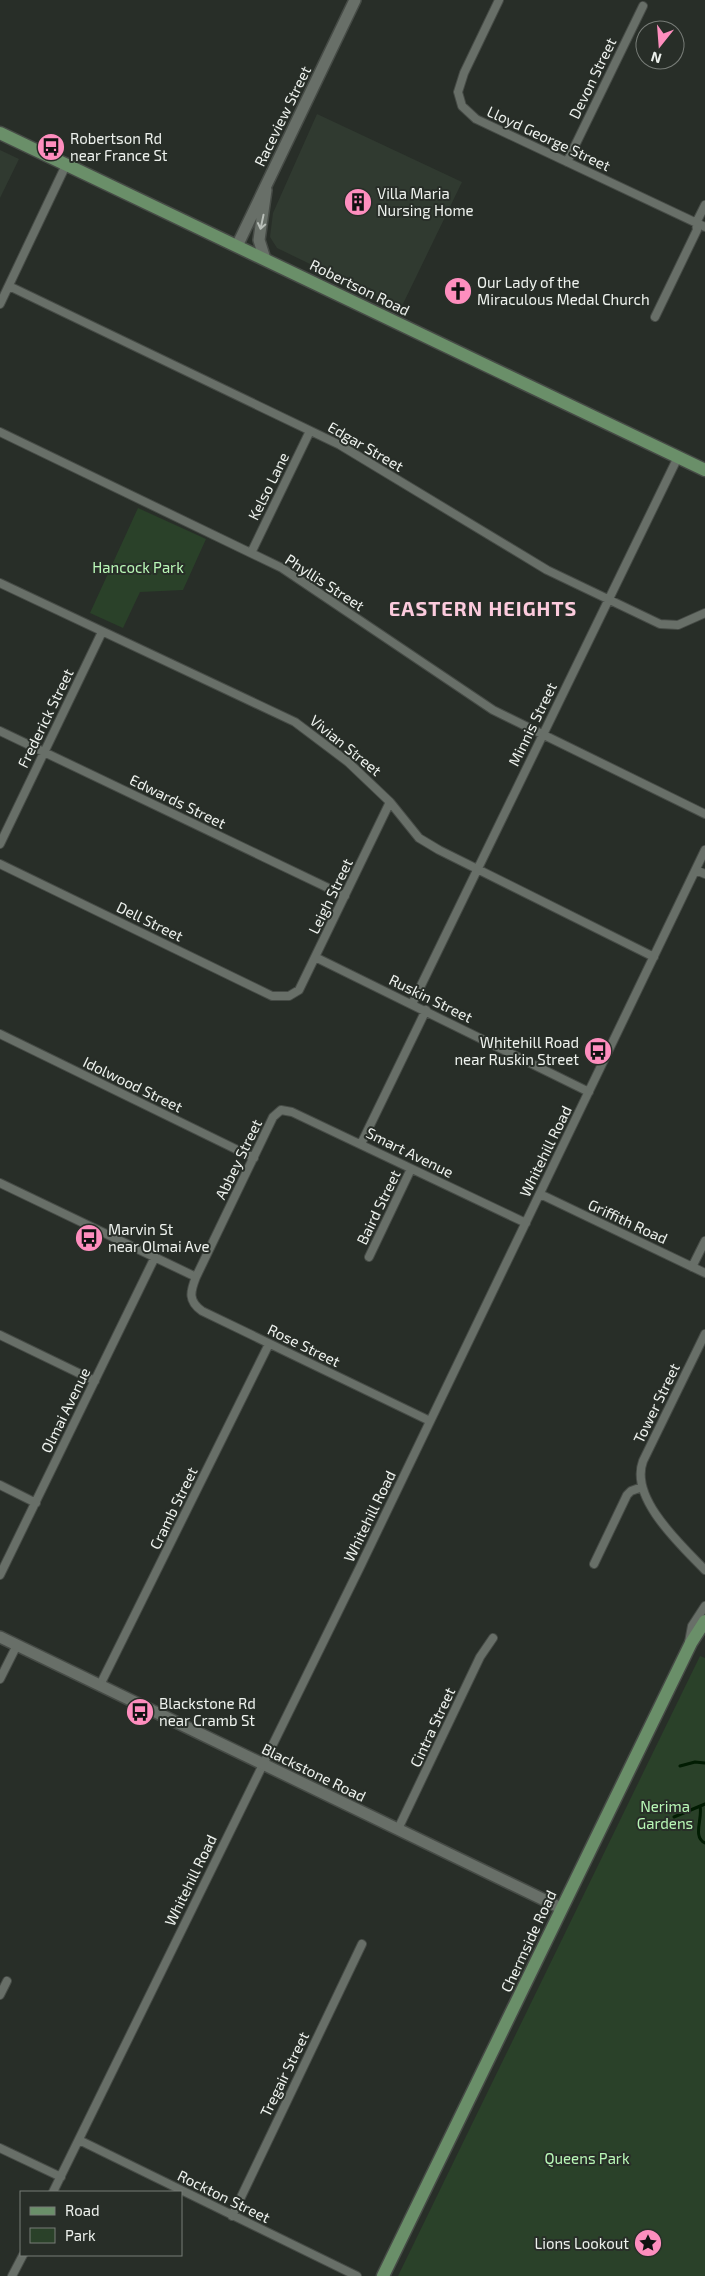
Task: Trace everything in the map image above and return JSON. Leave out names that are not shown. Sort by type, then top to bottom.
[{"type":"main road","name":"Raceview Street","points":[[237,246],[355,0]]},
{"type":"main road","name":"Robertson Road","points":[[0,133],[705,470]]},
{"type":"main road","points":[[265,259],[259,240],[266,183]]},
{"type":"main road","name":"Chermside Road","points":[[383,2276],[689,1647],[705,1621]]},
{"type":"main road","name":"Blackstone Road","points":[[0,1637],[561,1908]]},
{"type":"street","name":"Lloyd George Street","points":[[499,0],[464,72],[458,92],[462,106],[476,119],[705,227]]},
{"type":"street","name":"Devon Street","points":[[567,162],[643,6]]},
{"type":"street","points":[[0,304],[66,165]]},
{"type":"street","points":[[655,317],[697,230],[696,223],[705,205]]},
{"type":"street","name":"Edgar Street","points":[[9,286],[340,445],[547,570],[660,624],[678,625],[705,614]]},
{"type":"street","name":"Kelso Lane","points":[[251,553],[310,430]]},
{"type":"street","name":"Phyllis Street","points":[[0,432],[282,568],[493,710],[705,814]]},
{"type":"street","name":"Minnis Street","points":[[412,1004],[678,457]]},
{"type":"street","name":"Vivian Street","points":[[0,583],[294,722],[348,762],[390,802],[418,838],[654,957]]},
{"type":"street","name":"Frederick Street","points":[[0,844],[102,632]]},
{"type":"street","name":"Edwards Street","points":[[0,731],[345,896]]},
{"type":"street","name":"Leigh Street","points":[[289,996],[299,990],[316,958],[390,802]]},
{"type":"street","name":"Whitehill Road","points":[[53,2191],[430,1421],[705,850]]},
{"type":"street","name":"Dell Street","points":[[0,864],[272,996],[289,996]]},
{"type":"street","points":[[696,870],[705,874]]},
{"type":"street","name":"Ruskin Street","points":[[316,958],[426,1010],[589,1092]]},
{"type":"street","points":[[361,1144],[426,1010]]},
{"type":"street","name":"Idolwood Street","points":[[0,1034],[254,1158]]},
{"type":"street","name":"Smart Avenue","points":[[281,1110],[292,1112],[526,1222]]},
{"type":"street","name":"Abbey Street","points":[[196,1277],[273,1117],[281,1110]]},
{"type":"street","name":"Baird Street","points":[[368,1257],[411,1169]]},
{"type":"street","points":[[0,1183],[196,1277]]},
{"type":"street","name":"Griffith Road","points":[[540,1194],[705,1273]]},
{"type":"street","points":[[692,1267],[705,1241]]},
{"type":"street","name":"Olmai Avenue","points":[[0,1575],[155,1257]]},
{"type":"street","name":"Rose Street","points":[[196,1277],[190,1291],[190,1297],[197,1307],[269,1344],[430,1421]]},
{"type":"street","name":"Tower Street","points":[[642,1487],[640,1475],[642,1463],[705,1334]]},
{"type":"street","points":[[0,1335],[95,1381]]},
{"type":"street","name":"Cramb Street","points":[[100,1685],[269,1344]]},
{"type":"street","points":[[0,1485],[36,1502]]},
{"type":"street","points":[[594,1564],[627,1495],[631,1491],[642,1487],[668,1530],[705,1570]]},
{"type":"street","points":[[689,1647],[692,1626],[705,1606]]},
{"type":"street","name":"Cintra Street","points":[[398,1829],[480,1657],[493,1638]]},
{"type":"street","points":[[0,1679],[17,1645]]},
{"type":"street","name":"Tregair Street","points":[[232,2216],[362,1944]]},
{"type":"street","points":[[0,1995],[7,1981]]},
{"type":"street","name":"Rockton Street","points":[[79,2140],[182,2191]]},
{"type":"street","points":[[0,2148],[60,2177]]},
{"type":"street","name":"Rockton Street","points":[[182,2191],[357,2276]]},
{"type":"street","points":[[12,2276],[22,2256]]},
{"type":"shaded area","points":[[317,114],[462,182],[401,308],[277,248],[270,237],[273,213]]},
{"type":"shaded area","points":[[0,150],[19,159],[0,198]]},
{"type":"green space","name":"Hancock Park","points":[[138,508],[206,539],[183,590],[140,592],[123,628],[90,613]]},
{"type":"green space","name":"Queens Park","points":[[700,1656],[705,1658],[705,2276],[398,2276]]},
{"type":"waterway","points":[[680,1766],[695,1762],[705,1763]]},
{"type":"waterway","points":[[674,1817],[705,1804]]},
{"type":"waterway","points":[[700,1806],[698,1832],[701,1840],[705,1843]]},
{"type":"place","name":"Robertson Rd near France St","points":[[51,147]]},
{"type":"place","name":"Villa Maria Nursing Home","points":[[358,202]]},
{"type":"place","name":"Our Lady of the Miraculous Medal Church","points":[[458,291]]},
{"type":"place","name":"Whitehill Road near Ruskin Street","points":[[598,1051]]},
{"type":"place","name":"Marvin St near Olmai Ave","points":[[89,1238]]},
{"type":"place","name":"Blackstone Rd near Cramb St","points":[[140,1712]]},
{"type":"place","name":"Lions Lookout","points":[[648,2243]]},
{"type":"district","name":"EASTERN HEIGHTS","points":[[483,608]]},
{"type":"park label","name":"Nerima Gardens","points":[[665,1814]]}]
